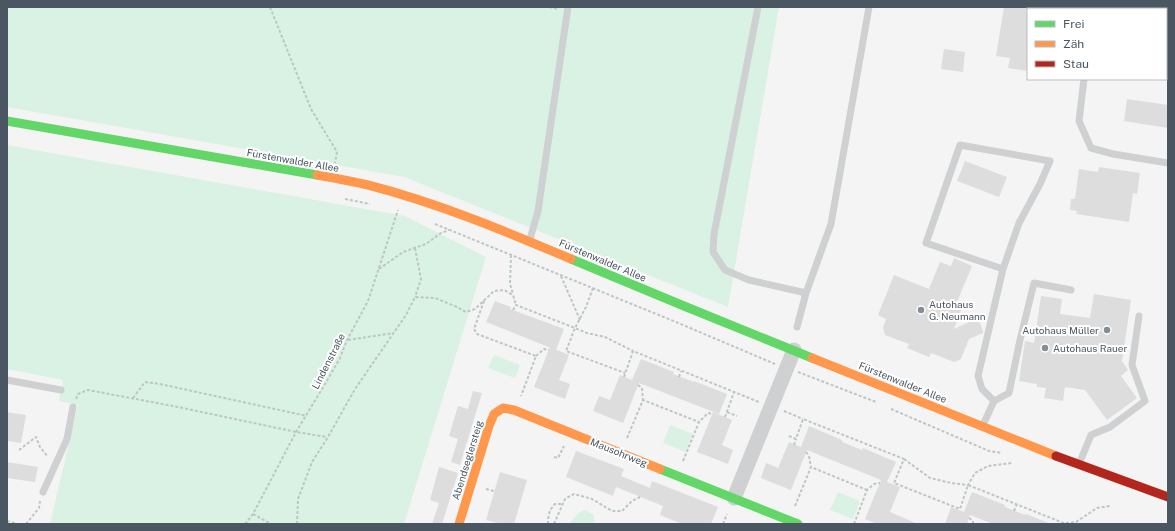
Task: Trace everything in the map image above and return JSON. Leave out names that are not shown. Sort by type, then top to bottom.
[{"type":"main road","name":"Fürstenwalder Allee","points":[[7,121],[367,185],[402,194],[529,241],[684,306],[1079,465],[1168,497]]},
{"type":"main road","name":"Mausohrweg","points":[[503,408],[514,410],[798,524]]},
{"type":"main road","name":"Abendseglersteig","points":[[459,524],[489,426],[494,414],[503,408]]},
{"type":"street","points":[[734,498],[794,350]]},
{"type":"lane","points":[[529,241],[538,211],[568,7]]},
{"type":"lane","points":[[758,7],[714,234],[713,252],[725,270],[749,280],[806,293]]},
{"type":"lane","points":[[797,327],[806,293],[831,224],[869,7]]},
{"type":"lane","points":[[1084,80],[1079,121],[1091,148],[1113,154],[1168,162]]},
{"type":"lane","points":[[994,401],[982,388],[978,376],[1003,269],[1019,223],[1040,184],[1050,161],[960,145],[926,243],[1003,269]]},
{"type":"lane","points":[[983,426],[994,401],[1009,393],[1034,283],[1072,290]]},
{"type":"lane","points":[[1079,465],[1091,435],[1110,428],[1145,401],[1132,365],[1139,316]]},
{"type":"lane","points":[[7,380],[61,390]]},
{"type":"lane","points":[[514,410],[520,399]]},
{"type":"lane","points":[[43,492],[67,439],[73,407]]},
{"type":"lane","points":[[621,453],[626,441]]},
{"type":"lane","points":[[677,476],[682,464]]},
{"type":"path","points":[[270,7],[311,109],[337,152],[334,168]]},
{"type":"path","points":[[339,197],[376,206]]},
{"type":"path","name":"Lindenstraße","points":[[245,524],[252,514],[296,432],[340,358],[347,340],[368,301],[398,210],[404,212]]},
{"type":"path","points":[[429,222],[749,353]]},
{"type":"path","points":[[378,269],[403,252],[426,244],[441,233],[449,230]]},
{"type":"path","points":[[297,524],[298,499],[312,462],[355,389],[406,315],[415,297],[421,279],[415,248]]},
{"type":"path","points":[[511,255],[510,284],[516,305],[513,310]]},
{"type":"path","points":[[561,276],[580,320]]},
{"type":"path","points":[[593,288],[566,352],[624,375],[633,351]]},
{"type":"path","points":[[415,297],[435,298],[466,312],[475,309],[494,290],[504,290],[513,295]]},
{"type":"path","points":[[484,301],[474,329],[477,334],[536,356]]},
{"type":"path","points":[[516,305],[587,333],[605,337],[633,351],[762,403]]},
{"type":"path","points":[[347,340],[394,332]]},
{"type":"path","points":[[520,399],[536,356],[544,349],[549,350]]},
{"type":"path","points":[[679,376],[681,371]]},
{"type":"path","points":[[133,398],[145,382],[189,390],[306,416]]},
{"type":"path","points":[[626,441],[643,400],[642,388],[638,385]]},
{"type":"path","points":[[831,385],[880,404]]},
{"type":"path","points":[[73,407],[78,394],[88,390],[296,432],[328,437]]},
{"type":"path","points":[[724,416],[734,392]]},
{"type":"path","points":[[643,400],[699,422]]},
{"type":"path","points":[[888,407],[989,451]]},
{"type":"path","points":[[779,409],[904,459],[930,478],[968,485],[1066,524],[1076,522],[1096,508],[1110,506]]},
{"type":"path","points":[[726,412],[737,416]]},
{"type":"path","points":[[682,464],[699,422],[708,414],[712,414]]},
{"type":"path","points":[[794,444],[803,419]]},
{"type":"path","points":[[789,436],[796,439]]},
{"type":"path","points":[[19,450],[36,437],[40,447],[55,466]]},
{"type":"path","points":[[554,457],[558,458],[565,446]]},
{"type":"path","points":[[789,520],[811,467],[809,456],[806,452]]},
{"type":"path","points":[[904,459],[894,484],[959,510],[968,485],[975,473],[988,466],[1012,463]]},
{"type":"path","points":[[811,467],[867,490]]},
{"type":"path","points":[[854,524],[867,490],[874,484],[880,483]]},
{"type":"path","points":[[484,488],[494,491]]},
{"type":"path","points":[[26,524],[39,508],[43,492]]},
{"type":"path","points":[[554,524],[565,499],[574,494],[592,499],[612,511],[622,511],[632,500],[640,497]]},
{"type":"path","points":[[548,524],[550,509],[555,504],[563,504]]},
{"type":"path","points":[[1014,511],[1017,504]]},
{"type":"path","points":[[252,514],[271,524]]},
{"type":"path","points":[[969,518],[973,521],[973,524]]},
{"type":"path","points":[[7,521],[18,524]]},
{"type":"green space","points":[[7,7],[779,7],[728,307],[404,177],[7,107]]},
{"type":"green space","points":[[7,145],[405,216],[486,257],[404,524],[50,524],[78,405],[59,401],[63,380],[7,369]]},
{"type":"green space","points":[[494,355],[520,365],[515,378],[488,368]]},
{"type":"green space","points":[[670,425],[693,434],[685,452],[663,443]]},
{"type":"green space","points":[[838,492],[860,501],[853,519],[830,510]]},
{"type":"green space","points":[[585,510],[593,514],[595,524],[569,524],[577,514]]},
{"type":"building","points":[[1004,7],[1028,7],[1027,71],[1008,68],[1010,58],[996,56]]},
{"type":"building","points":[[944,49],[965,52],[963,72],[941,69]]},
{"type":"building","points":[[1127,99],[1168,105],[1168,128],[1124,121]]},
{"type":"building","points":[[965,161],[1007,177],[999,197],[957,181]]},
{"type":"building","points":[[1099,167],[1140,173],[1137,194],[1133,193],[1129,222],[1076,214],[1077,211],[1070,210],[1071,199],[1075,199],[1079,169],[1098,172]]},
{"type":"building","name":"Autohaus G. Neumann","points":[[954,258],[972,266],[957,302],[963,305],[954,329],[978,318],[983,333],[969,339],[961,359],[954,362],[931,353],[929,357],[907,348],[909,344],[885,335],[883,328],[886,319],[878,315],[894,275],[929,289],[940,262],[951,266]]},
{"type":"building","points":[[1094,294],[1131,300],[1122,361],[1128,370],[1121,376],[1137,398],[1107,420],[1085,390],[1065,387],[1063,401],[1044,398],[1046,388],[1037,387],[1037,384],[1019,381],[1025,341],[1034,343],[1041,296],[1062,299],[1060,314],[1090,318]]},
{"type":"building","points":[[495,301],[511,307],[510,309],[564,329],[556,350],[486,322]]},
{"type":"building","points":[[550,347],[569,355],[559,380],[570,384],[565,399],[534,387]]},
{"type":"building","points":[[641,359],[674,372],[673,374],[727,394],[719,414],[639,383],[623,423],[593,411],[599,396],[610,400],[620,375],[632,380]]},
{"type":"building","points":[[473,391],[482,393],[460,465],[451,462],[458,439],[449,436],[458,406],[468,409]]},
{"type":"building","points":[[7,412],[26,415],[21,443],[7,441]]},
{"type":"building","points":[[713,412],[732,420],[722,445],[733,450],[728,464],[697,452]]},
{"type":"building","points":[[809,426],[842,440],[842,442],[862,450],[863,448],[896,462],[887,482],[900,487],[890,512],[918,524],[877,524],[865,519],[881,480],[807,450],[791,490],[761,478],[766,463],[778,468],[789,442],[801,447]]},
{"type":"building","points":[[576,451],[624,469],[621,476],[650,488],[652,481],[718,507],[711,524],[682,524],[660,515],[663,506],[616,487],[613,496],[566,477]]},
{"type":"building","points":[[7,462],[38,467],[35,482],[7,478]]},
{"type":"building","points":[[439,467],[458,473],[442,524],[432,524],[439,503],[430,500]]},
{"type":"building","points":[[500,472],[527,480],[514,524],[501,524],[486,520]]},
{"type":"building","points":[[972,492],[1005,505],[1005,507],[1051,524],[993,524],[970,515],[967,524],[945,524],[951,507],[964,512]]},
{"type":"traffic: fast","points":[[7,121],[317,175]]},
{"type":"traffic: fast","points":[[571,259],[812,358]]},
{"type":"traffic: fast","points":[[660,469],[798,524]]},
{"type":"traffic: slow","points":[[317,175],[368,185],[420,200],[496,228],[571,259]]},
{"type":"traffic: slow","points":[[812,358],[1056,456]]},
{"type":"traffic: slow","points":[[459,524],[489,426],[494,414],[503,408],[514,410],[660,469]]},
{"type":"traffic: jam","points":[[1056,456],[1168,497]]},
{"type":"place","name":"Autohaus G. Neumann","points":[[921,310]]},
{"type":"place","name":"Autohaus Müller","points":[[1107,330]]},
{"type":"place","name":"Autohaus Rauer","points":[[1045,348]]}]
